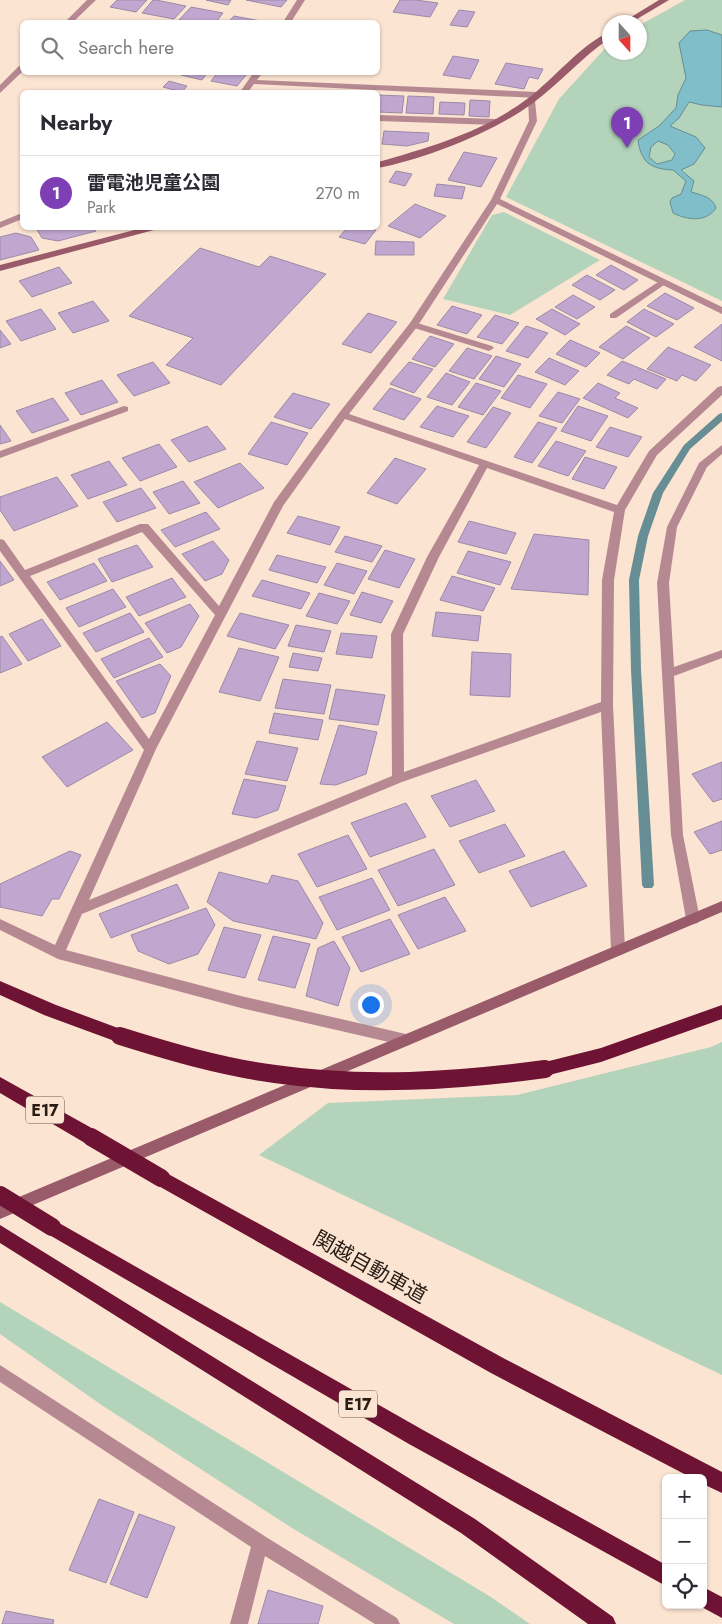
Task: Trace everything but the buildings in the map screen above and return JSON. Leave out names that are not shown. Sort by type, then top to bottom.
[{"type":"highway","points":[[0,988],[50,1010],[120,1036],[177,1053],[238,1068],[362,1082],[423,1082],[484,1078],[545,1069],[602,1055],[722,1012]]},
{"type":"highway","name":"関越自動車道","points":[[0,1084],[161,1178],[498,1366],[722,1483]]},
{"type":"highway","name":"E17","points":[[0,1195],[52,1227],[416,1437],[662,1574]]},
{"type":"highway","points":[[0,1233],[468,1526],[606,1624]]},
{"type":"highway","points":[[707,1599],[722,1608]]},
{"type":"street","points":[[71,20],[92,0]]},
{"type":"street","points":[[288,20],[301,0]]},
{"type":"street","points":[[639,15],[665,0]]},
{"type":"street","points":[[380,164],[433,149],[496,122],[534,97],[602,41]]},
{"type":"street","points":[[0,90],[20,70]]},
{"type":"street","points":[[246,90],[258,75]]},
{"type":"street","points":[[254,82],[534,97]]},
{"type":"street","points":[[58,953],[150,749],[278,505],[343,415],[414,325],[495,200],[533,120],[534,97]]},
{"type":"street","points":[[380,118],[496,122]]},
{"type":"street","points":[[495,200],[661,283],[722,311]]},
{"type":"street","points":[[0,225],[20,217]]},
{"type":"street","points":[[0,268],[143,230]]},
{"type":"street","points":[[613,316],[661,283]]},
{"type":"street","points":[[414,325],[489,348]]},
{"type":"street","points":[[618,950],[607,705],[608,580],[620,510],[653,453],[722,389]]},
{"type":"street","points":[[0,455],[124,409]]},
{"type":"street","points":[[343,415],[620,510]]},
{"type":"street","points":[[693,919],[677,835],[663,583],[672,527],[703,466],[722,448]]},
{"type":"street","points":[[398,779],[396,634],[433,556],[485,463]]},
{"type":"street","points":[[23,575],[144,527],[220,614]]},
{"type":"street","points":[[0,544],[150,749]]},
{"type":"street","points":[[667,674],[722,654]]},
{"type":"street","points":[[77,910],[398,779],[607,705]]},
{"type":"street","points":[[0,1212],[722,906]]},
{"type":"street","points":[[0,924],[58,953],[241,1002],[406,1040]]},
{"type":"street","points":[[0,1373],[260,1543],[391,1624]]},
{"type":"street","points":[[239,1624],[260,1543]]},
{"type":"green space","points":[[685,0],[722,0],[722,301],[506,197],[559,99],[602,52],[602,60],[647,60],[647,21]]},
{"type":"green space","points":[[504,212],[600,260],[510,315],[443,299],[492,215]]},
{"type":"green space","points":[[722,1042],[722,1375],[259,1155],[328,1103],[517,1095],[711,1047]]},
{"type":"green space","points":[[0,1302],[491,1597],[530,1624],[454,1624],[292,1528],[103,1406],[0,1334]]},
{"type":"water","points":[[707,30],[722,35],[722,107],[689,102],[679,118],[670,126],[696,137],[705,148],[694,164],[681,170],[694,181],[691,192],[703,195],[712,201],[716,208],[707,216],[696,219],[673,213],[670,202],[672,198],[681,194],[686,181],[673,170],[658,168],[648,163],[639,148],[638,140],[659,126],[676,108],[678,95],[686,78],[679,43],[690,31]],"holes":[[[658,141],[668,145],[675,154],[672,160],[657,164],[649,157],[651,147]]]},
{"type":"waterway","points":[[648,885],[636,670],[634,580],[643,536],[658,493],[687,447],[722,416]]},
{"type":"place","name":"雷電池児童公園","points":[[627,148]]}]
